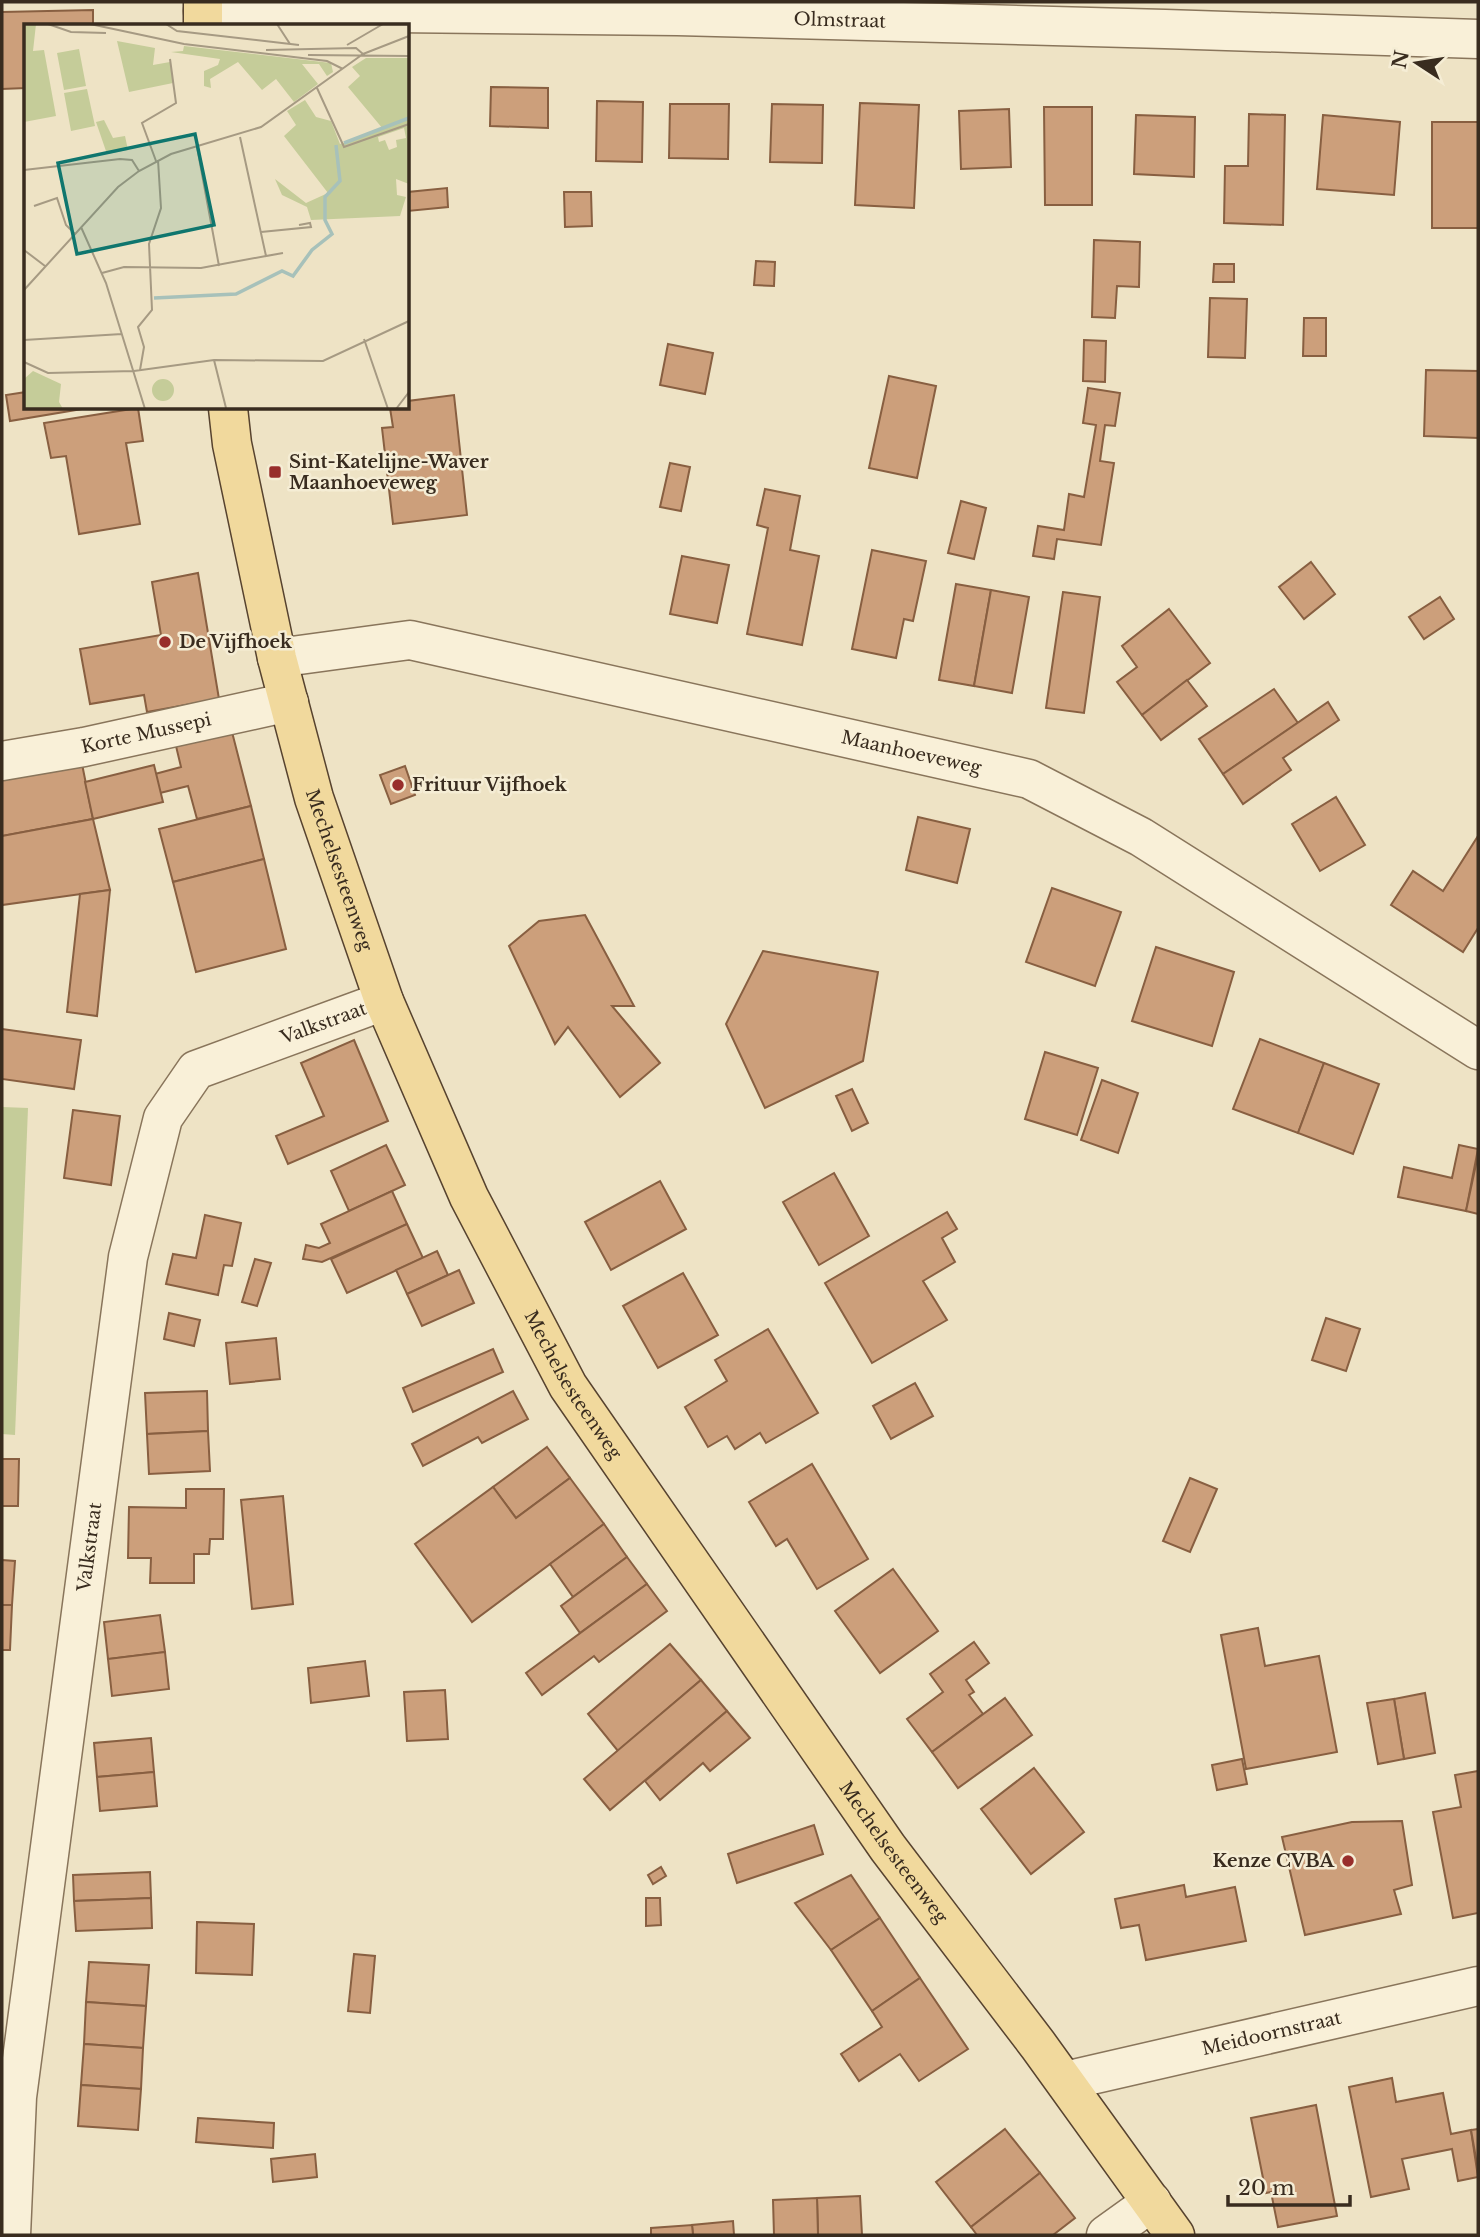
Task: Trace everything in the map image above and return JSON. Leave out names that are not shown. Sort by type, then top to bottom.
[{"type":"main road","name":"Mechelsesteenweg","points":[[228,410],[232,444],[277,658],[314,798],[384,1001],[469,1197],[568,1386],[888,1848],[1065,2081],[1175,2235]]},
{"type":"street","name":"Olmstraat","points":[[203,13],[677,16],[1478,39]]},
{"type":"street","name":"Maanhoeveweg","points":[[277,658],[410,640],[1029,779],[1141,837],[1478,1050]]},
{"type":"street","name":"Korte Mussepi","points":[[2,761],[84,747],[289,702]]},
{"type":"street","name":"Valkstraat","points":[[11,2235],[10,2096],[128,1257],[163,1118],[196,1070],[384,1001]]},
{"type":"street","name":"Meidoornstraat","points":[[1065,2081],[1478,1986]]},
{"type":"street","points":[[1106,2235],[1152,2202]]},
{"type":"green space","points":[[2,1107],[28,1108],[15,1435],[2,1434]]},
{"type":"building","points":[[93,10],[93,24],[24,24],[24,88],[2,89],[2,12]]},
{"type":"building","points":[[491,87],[548,88],[548,128],[490,126]]},
{"type":"building","points":[[597,101],[643,102],[642,162],[596,161]]},
{"type":"building","points":[[860,103],[919,105],[914,208],[855,205]]},
{"type":"building","points":[[670,104],[729,104],[728,159],[669,158]]},
{"type":"building","points":[[772,104],[823,105],[822,163],[770,162]]},
{"type":"building","points":[[1044,107],[1092,107],[1092,205],[1045,205]]},
{"type":"building","points":[[1009,109],[1011,167],[961,169],[959,111]]},
{"type":"building","points":[[1249,114],[1285,115],[1283,225],[1224,223],[1225,166],[1248,166]]},
{"type":"building","points":[[1136,115],[1195,117],[1194,177],[1134,174]]},
{"type":"building","points":[[1323,115],[1400,122],[1394,195],[1317,189]]},
{"type":"building","points":[[1432,122],[1478,122],[1478,228],[1432,228]]},
{"type":"building","points":[[447,188],[448,207],[410,211],[410,192]]},
{"type":"building","points":[[564,192],[591,192],[592,226],[565,227]]},
{"type":"building","points":[[1094,240],[1140,242],[1139,287],[1117,286],[1115,318],[1092,317]]},
{"type":"building","points":[[756,261],[775,262],[774,286],[754,285]]},
{"type":"building","points":[[1214,264],[1234,264],[1234,282],[1213,282]]},
{"type":"building","points":[[1210,298],[1247,299],[1245,358],[1208,357]]},
{"type":"building","points":[[1304,318],[1326,318],[1326,356],[1303,356]]},
{"type":"building","points":[[1084,340],[1106,341],[1105,382],[1083,381]]},
{"type":"building","points":[[668,344],[713,353],[705,394],[660,385]]},
{"type":"building","points":[[1426,370],[1478,371],[1478,438],[1424,436]]},
{"type":"building","points":[[889,376],[936,386],[917,478],[869,468]]},
{"type":"building","points":[[1088,388],[1120,393],[1115,426],[1105,425],[1100,461],[1114,463],[1101,545],[1057,539],[1054,559],[1033,556],[1038,526],[1064,530],[1069,494],[1084,497],[1096,425],[1083,423]]},
{"type":"building","points":[[24,392],[24,410],[76,410],[10,421],[6,395]]},
{"type":"building","points":[[454,395],[467,515],[393,524],[382,428],[393,427],[390,410],[410,410],[410,401]]},
{"type":"building","points":[[138,410],[143,441],[126,443],[140,524],[79,534],[66,456],[51,458],[44,423]]},
{"type":"building","points":[[670,463],[690,467],[681,511],[660,507]]},
{"type":"building","points":[[765,489],[800,496],[790,550],[819,556],[802,645],[747,634],[768,528],[757,525]]},
{"type":"building","points":[[961,501],[986,508],[974,559],[948,553]]},
{"type":"building","points":[[872,550],[926,561],[913,621],[904,619],[896,658],[852,649]]},
{"type":"building","points":[[682,556],[729,565],[717,623],[670,614]]},
{"type":"building","points":[[1311,562],[1335,594],[1304,619],[1279,587]]},
{"type":"building","name":"De Vijfhoek","points":[[198,573],[219,699],[147,712],[144,695],[90,704],[80,649],[161,635],[152,582]]},
{"type":"building","points":[[956,584],[991,590],[974,686],[939,680]]},
{"type":"building","points":[[991,590],[1029,597],[1012,693],[974,686]]},
{"type":"building","points":[[1063,592],[1100,597],[1084,713],[1046,708]]},
{"type":"building","points":[[1440,597],[1454,619],[1424,639],[1409,617]]},
{"type":"building","points":[[1169,609],[1210,663],[1142,715],[1117,682],[1137,667],[1122,646]]},
{"type":"building","points":[[1187,680],[1207,706],[1161,740],[1142,715]]},
{"type":"building","points":[[1274,689],[1298,723],[1223,774],[1199,739]]},
{"type":"building","points":[[1328,702],[1339,720],[1283,758],[1291,770],[1243,804],[1223,774]]},
{"type":"building","points":[[232,732],[251,806],[197,819],[188,786],[160,793],[155,774],[181,767],[176,746]]},
{"type":"building","points":[[82,764],[93,819],[2,836],[2,780]]},
{"type":"building","points":[[154,765],[163,802],[93,819],[85,782]]},
{"type":"building","name":"Frituur Vijfhoek","points":[[405,766],[415,795],[391,804],[380,775]]},
{"type":"building","points":[[1336,797],[1365,845],[1320,871],[1292,824]]},
{"type":"building","points":[[251,806],[264,859],[173,882],[159,829]]},
{"type":"building","points":[[918,817],[970,829],[957,883],[906,870]]},
{"type":"building","points":[[93,819],[110,890],[2,905],[2,836]]},
{"type":"building","points":[[1478,836],[1478,928],[1463,952],[1391,905],[1413,871],[1443,891]]},
{"type":"building","points":[[264,859],[286,949],[196,972],[173,882]]},
{"type":"building","points":[[1052,888],[1121,912],[1095,986],[1026,962]]},
{"type":"building","points":[[110,890],[97,1016],[67,1012],[80,894]]},
{"type":"building","points":[[585,915],[634,1006],[612,1006],[660,1063],[620,1097],[568,1027],[555,1044],[509,946],[539,921]]},
{"type":"building","points":[[1156,947],[1234,972],[1212,1046],[1132,1021]]},
{"type":"building","points":[[763,951],[878,972],[863,1061],[765,1108],[726,1024]]},
{"type":"building","points":[[2,1029],[81,1040],[74,1089],[2,1079]]},
{"type":"building","points":[[1260,1039],[1324,1063],[1298,1133],[1233,1109]]},
{"type":"building","points":[[354,1040],[388,1121],[288,1164],[276,1136],[324,1116],[301,1063]]},
{"type":"building","points":[[1045,1052],[1098,1068],[1077,1135],[1025,1119]]},
{"type":"building","points":[[1324,1063],[1379,1084],[1353,1154],[1298,1133]]},
{"type":"building","points":[[1102,1080],[1138,1093],[1118,1153],[1081,1140]]},
{"type":"building","points":[[852,1089],[868,1123],[852,1131],[836,1096]]},
{"type":"building","points":[[73,1110],[120,1116],[111,1185],[64,1178]]},
{"type":"building","points":[[386,1145],[405,1185],[349,1211],[331,1171]]},
{"type":"building","points":[[1459,1145],[1478,1149],[1466,1211],[1398,1197],[1404,1167],[1452,1178]]},
{"type":"building","points":[[1478,1155],[1478,1214],[1466,1211]]},
{"type":"building","points":[[834,1173],[869,1236],[819,1265],[783,1202]]},
{"type":"building","points":[[660,1181],[686,1229],[611,1270],[585,1222]]},
{"type":"building","points":[[392,1191],[407,1224],[322,1262],[303,1259],[306,1245],[319,1248],[330,1243],[321,1224]]},
{"type":"building","points":[[947,1212],[957,1229],[942,1238],[955,1262],[923,1281],[947,1320],[872,1363],[825,1283]]},
{"type":"building","points":[[205,1215],[241,1223],[232,1266],[224,1265],[218,1295],[166,1284],[173,1254],[196,1258]]},
{"type":"building","points":[[407,1224],[423,1258],[347,1293],[331,1259]]},
{"type":"building","points":[[437,1251],[448,1275],[407,1294],[396,1270]]},
{"type":"building","points":[[255,1259],[271,1263],[257,1306],[242,1302]]},
{"type":"building","points":[[459,1270],[474,1303],[422,1326],[407,1294]]},
{"type":"building","points":[[683,1273],[718,1335],[658,1368],[623,1306]]},
{"type":"building","points":[[169,1313],[200,1320],[194,1346],[164,1339]]},
{"type":"building","points":[[1326,1318],[1360,1329],[1346,1371],[1312,1360]]},
{"type":"building","points":[[768,1329],[818,1413],[766,1443],[760,1433],[735,1449],[727,1436],[708,1447],[685,1407],[727,1381],[715,1360]]},
{"type":"building","points":[[276,1338],[280,1379],[230,1384],[226,1343]]},
{"type":"building","points":[[493,1349],[503,1372],[413,1412],[403,1388]]},
{"type":"building","points":[[915,1383],[933,1416],[891,1439],[873,1406]]},
{"type":"building","points":[[207,1391],[208,1431],[147,1434],[145,1393]]},
{"type":"building","points":[[513,1391],[528,1419],[482,1443],[478,1437],[423,1466],[412,1444]]},
{"type":"building","points":[[208,1431],[210,1471],[149,1474],[147,1434]]},
{"type":"building","points":[[547,1447],[570,1478],[516,1518],[493,1487]]},
{"type":"building","points":[[2,1459],[19,1459],[18,1506],[2,1506]]},
{"type":"building","points":[[812,1464],[868,1559],[817,1589],[787,1539],[776,1546],[749,1502]]},
{"type":"building","points":[[570,1478],[604,1524],[472,1622],[415,1544],[493,1487],[516,1518]]},
{"type":"building","points":[[1190,1478],[1217,1489],[1190,1552],[1163,1541]]},
{"type":"building","points":[[186,1489],[224,1489],[223,1539],[210,1539],[209,1554],[194,1554],[194,1583],[150,1583],[151,1558],[128,1558],[129,1507],[186,1508]]},
{"type":"building","points":[[283,1496],[293,1604],[252,1609],[241,1500]]},
{"type":"building","points":[[604,1524],[627,1557],[573,1597],[550,1564]]},
{"type":"building","points":[[627,1557],[647,1584],[580,1633],[561,1606]]},
{"type":"building","points":[[2,1560],[15,1561],[12,1605],[2,1605]]},
{"type":"building","points":[[893,1569],[938,1631],[880,1673],[835,1611]]},
{"type":"building","points":[[647,1584],[667,1611],[599,1662],[594,1656],[542,1695],[526,1673]]},
{"type":"building","points":[[2,1605],[12,1605],[10,1650],[2,1650]]},
{"type":"building","points":[[160,1615],[165,1652],[108,1659],[104,1622]]},
{"type":"building","points":[[1258,1628],[1265,1666],[1319,1656],[1337,1752],[1246,1769],[1221,1635]]},
{"type":"building","points":[[974,1642],[989,1663],[966,1680],[974,1692],[969,1695],[983,1714],[932,1752],[907,1719],[943,1692],[930,1674]]},
{"type":"building","points":[[670,1644],[701,1680],[618,1751],[588,1714]]},
{"type":"building","points":[[165,1652],[169,1689],[112,1696],[108,1659]]},
{"type":"building","points":[[365,1661],[369,1696],[311,1703],[308,1668]]},
{"type":"building","points":[[701,1680],[727,1711],[610,1810],[584,1779]]},
{"type":"building","points":[[445,1690],[448,1739],[407,1741],[404,1692]]},
{"type":"building","points":[[1425,1693],[1435,1753],[1404,1759],[1394,1699]]},
{"type":"building","points":[[1005,1698],[1032,1735],[958,1788],[932,1752]]},
{"type":"building","points":[[1394,1699],[1404,1759],[1378,1764],[1367,1703]]},
{"type":"building","points":[[727,1711],[750,1738],[710,1771],[703,1763],[660,1800],[645,1781]]},
{"type":"building","points":[[151,1738],[154,1772],[97,1777],[94,1743]]},
{"type":"building","points":[[1242,1759],[1247,1784],[1217,1790],[1212,1765]]},
{"type":"building","points":[[1034,1768],[1084,1832],[1031,1874],[981,1809]]},
{"type":"building","points":[[1478,1771],[1478,1913],[1453,1918],[1433,1812],[1461,1807],[1455,1775]]},
{"type":"building","points":[[154,1772],[157,1806],[100,1811],[97,1777]]},
{"type":"building","name":"Kenze CVBA","points":[[1402,1821],[1412,1885],[1394,1890],[1401,1914],[1305,1935],[1282,1837],[1352,1822]]},
{"type":"building","points":[[814,1825],[823,1854],[737,1883],[728,1854]]},
{"type":"building","points":[[661,1867],[666,1876],[653,1884],[648,1875]]},
{"type":"building","points":[[150,1872],[151,1898],[74,1901],[73,1875]]},
{"type":"building","points":[[851,1875],[880,1918],[831,1950],[795,1903]]},
{"type":"building","points":[[1184,1885],[1186,1897],[1235,1887],[1246,1941],[1146,1960],[1139,1925],[1121,1928],[1115,1899]]},
{"type":"building","points":[[151,1898],[152,1928],[76,1931],[74,1901]]},
{"type":"building","points":[[646,1898],[660,1898],[661,1925],[646,1926]]},
{"type":"building","points":[[880,1918],[920,1978],[872,2011],[831,1950]]},
{"type":"building","points":[[197,1922],[254,1924],[252,1975],[196,1973]]},
{"type":"building","points":[[354,1954],[375,1956],[370,2013],[348,2011]]},
{"type":"building","points":[[89,1962],[149,1965],[146,2006],[86,2002]]},
{"type":"building","points":[[920,1978],[968,2049],[919,2081],[900,2054],[859,2081],[841,2054],[882,2027],[872,2011]]},
{"type":"building","points":[[86,2002],[146,2006],[143,2048],[84,2044]]},
{"type":"building","points":[[84,2044],[143,2048],[141,2089],[81,2085]]},
{"type":"building","points":[[1392,2078],[1396,2102],[1443,2093],[1451,2134],[1471,2130],[1478,2177],[1458,2181],[1452,2149],[1402,2159],[1409,2189],[1371,2197],[1349,2087]]},
{"type":"building","points":[[81,2085],[141,2089],[138,2130],[78,2126]]},
{"type":"building","points":[[1316,2105],[1337,2216],[1278,2227],[1271,2192],[1266,2193],[1251,2118]]},
{"type":"building","points":[[198,2118],[274,2123],[273,2148],[196,2142]]},
{"type":"building","points":[[1005,2129],[1040,2173],[971,2227],[936,2182]]},
{"type":"building","points":[[1478,2129],[1478,2170],[1471,2130]]},
{"type":"building","points":[[315,2154],[317,2177],[273,2182],[271,2159]]},
{"type":"building","points":[[1040,2173],[1075,2218],[1053,2235],[977,2235],[971,2227]]},
{"type":"building","points":[[860,2196],[862,2235],[818,2235],[817,2198]]},
{"type":"building","points":[[817,2198],[818,2235],[774,2235],[773,2200]]},
{"type":"building","points":[[733,2221],[734,2235],[693,2235],[692,2225]]},
{"type":"building","points":[[692,2225],[693,2235],[651,2235],[651,2228]]},
{"type":"place","name":"Sint-Katelijne-Waver Maanhoeveweg","points":[[275,472]]},
{"type":"place","name":"De Vijfhoek","points":[[165,642]]},
{"type":"place","name":"Frituur Vijfhoek","points":[[398,785]]},
{"type":"place","name":"Kenze CVBA","points":[[1348,1861]]}]
